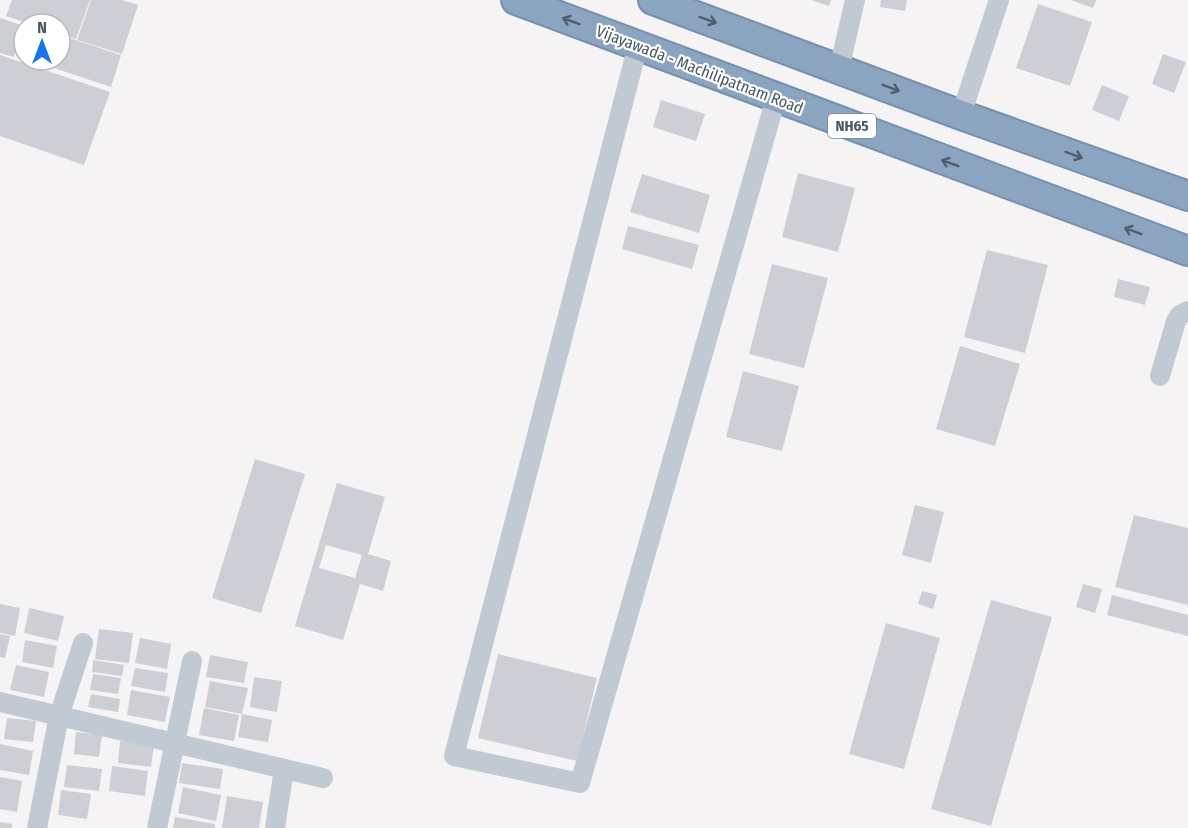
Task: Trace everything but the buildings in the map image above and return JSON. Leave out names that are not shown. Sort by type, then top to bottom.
[{"type":"highway","name":"Vijayawada - Machilipatnam Road","points":[[516,0],[1188,251]]},
{"type":"highway","points":[[653,0],[961,115],[1186,190]]},
{"type":"street","points":[[839,69],[855,0]]},
{"type":"street","points":[[961,115],[999,0]]},
{"type":"street","points":[[638,45],[454,756],[580,783],[776,98]]},
{"type":"street","points":[[1160,376],[1176,321],[1180,315],[1188,311]]},
{"type":"street","points":[[38,828],[59,716],[83,643]]},
{"type":"street","points":[[157,828],[192,661]]},
{"type":"street","points":[[0,702],[323,778]]},
{"type":"street","points":[[275,828],[284,769]]}]
